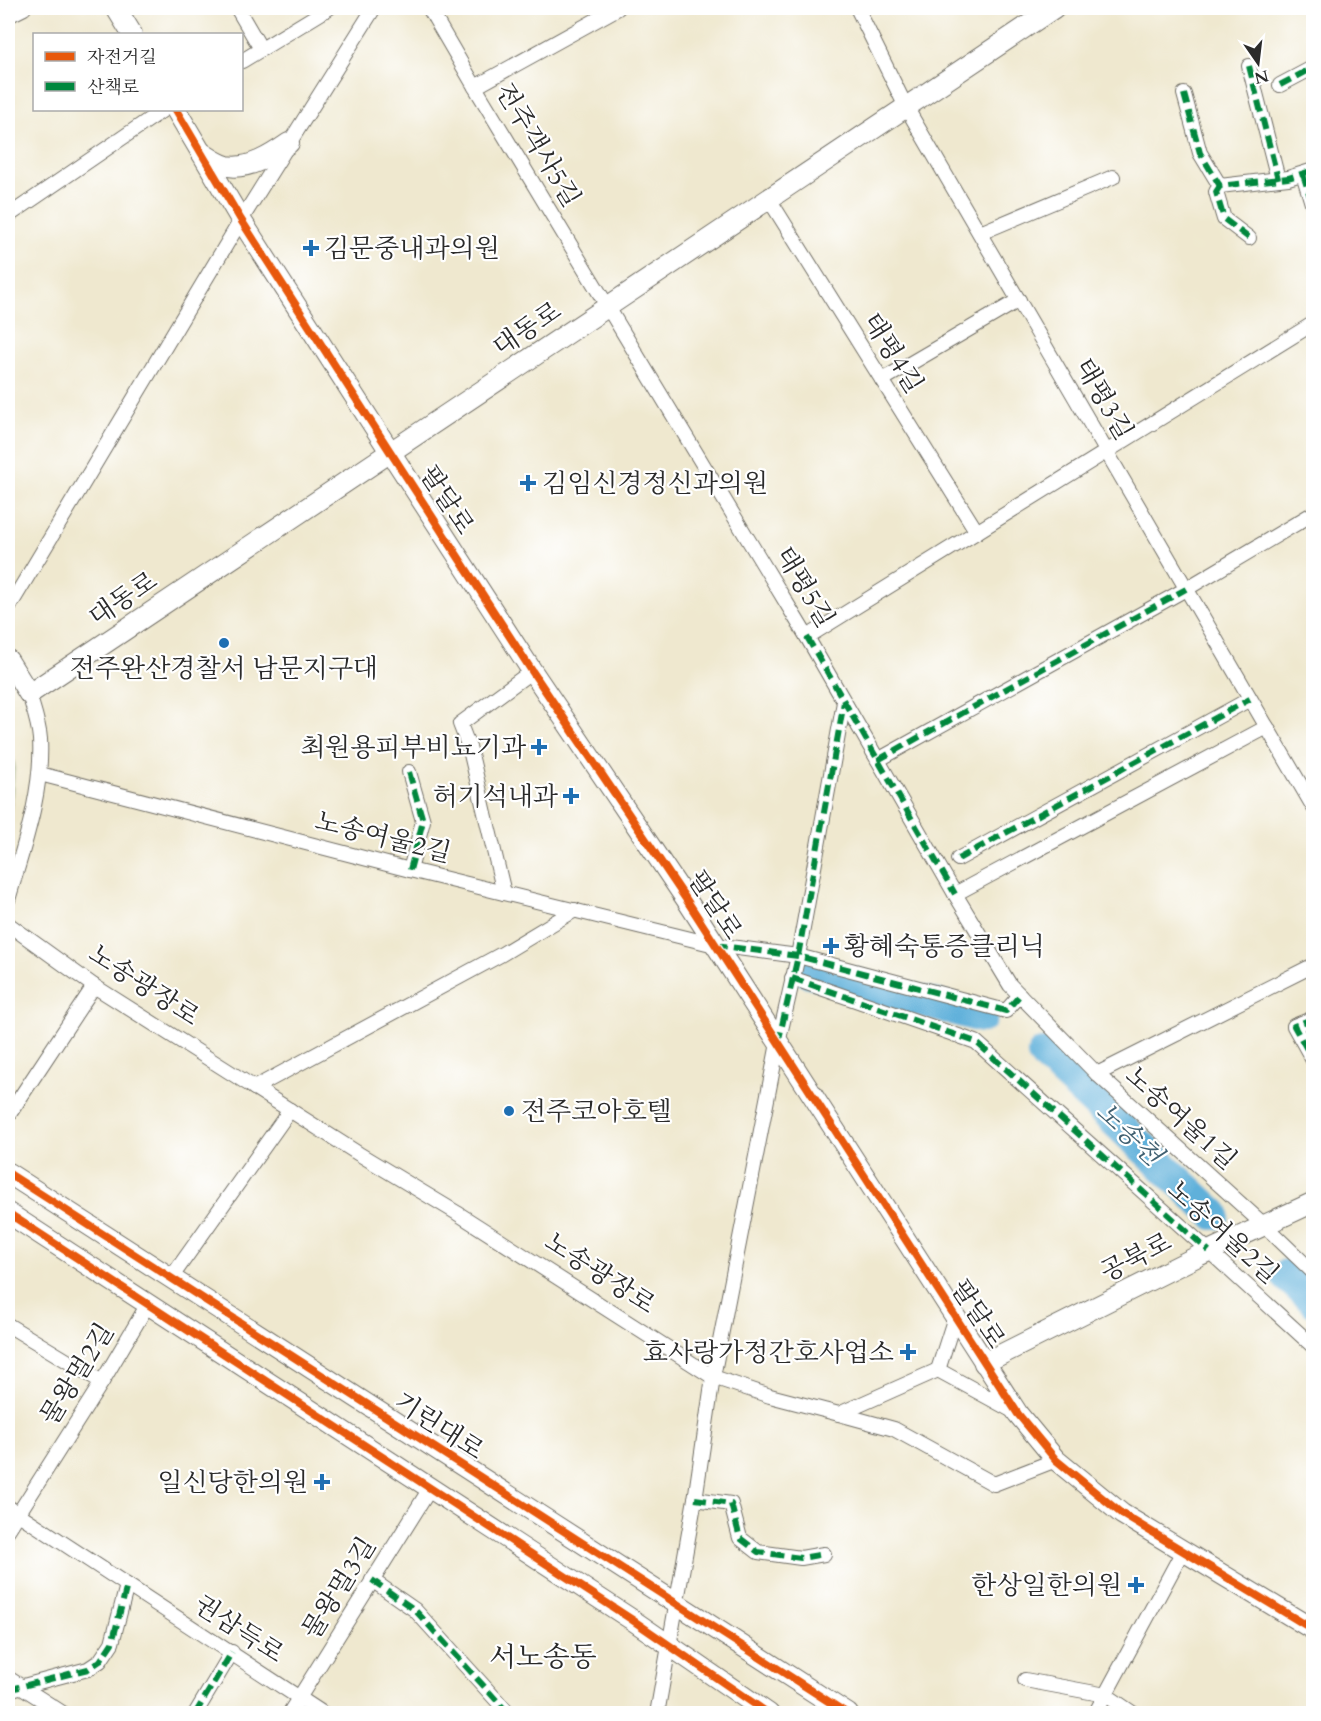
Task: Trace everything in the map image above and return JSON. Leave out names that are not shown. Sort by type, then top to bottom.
[{"type":"street","points":[[8,16],[24,8]]},
{"type":"street","points":[[116,8],[131,33]]},
{"type":"street","points":[[237,8],[261,49]]},
{"type":"street","points":[[243,60],[329,8]]},
{"type":"street","points":[[8,609],[241,220],[374,8]]},
{"type":"street","name":"전주객사5길","points":[[429,8],[608,307]]},
{"type":"street","points":[[475,87],[618,8]]},
{"type":"street","name":"태평3길","points":[[857,8],[906,107],[1314,808]]},
{"type":"street","name":"대동로","points":[[29,694],[1054,8]]},
{"type":"street","points":[[1249,66],[1278,179]]},
{"type":"street","points":[[1280,85],[1314,67]]},
{"type":"street","points":[[1184,94],[1200,153],[1220,186]]},
{"type":"street","points":[[8,216],[162,111]]},
{"type":"street","name":"팔달로","points":[[177,111],[241,220],[391,453],[532,671],[686,899],[1018,1414],[1056,1460],[1122,1514],[1314,1630]]},
{"type":"street","points":[[201,152],[226,166],[243,166],[273,154],[289,143]]},
{"type":"street","points":[[1249,238],[1224,219],[1215,192],[1220,186],[1278,179],[1308,172],[1314,210]]},
{"type":"street","points":[[980,233],[1113,177]]},
{"type":"street","name":"태평4길","points":[[769,199],[977,532]]},
{"type":"street","points":[[882,380],[1019,300]]},
{"type":"street","name":"태평5길","points":[[608,307],[807,637],[955,894],[1010,985],[1020,995]]},
{"type":"street","points":[[807,637],[1314,323]]},
{"type":"street","points":[[878,760],[1186,589],[1314,513]]},
{"type":"street","points":[[8,660],[29,694],[40,736],[40,774],[8,900]]},
{"type":"street","points":[[504,893],[470,750],[460,724],[532,671]]},
{"type":"street","points":[[958,859],[1250,699]]},
{"type":"street","points":[[657,1713],[695,1498],[712,1377],[777,1043],[798,956],[844,702]]},
{"type":"street","points":[[955,894],[1267,727]]},
{"type":"street","points":[[409,772],[423,821],[410,870]]},
{"type":"street","name":"노송여울2길","points":[[40,774],[410,870],[715,945],[798,956],[1006,1011],[1020,995]]},
{"type":"street","points":[[254,1088],[502,954],[575,910]]},
{"type":"street","name":"노송광장로","points":[[8,924],[94,986],[457,1213],[712,1377],[770,1396],[894,1429],[994,1484],[1056,1460]]},
{"type":"street","points":[[1097,1074],[1314,966]]},
{"type":"street","name":"노송여울2길","points":[[792,978],[976,1042],[1314,1347]]},
{"type":"street","points":[[8,1116],[94,986]]},
{"type":"street","name":"노송여울1길","points":[[1020,995],[1097,1074],[1314,1273]]},
{"type":"street","points":[[1314,1018],[1294,1026],[1314,1062]]},
{"type":"street","points":[[171,1278],[290,1110]]},
{"type":"street","name":"기린대로","points":[[8,1173],[848,1713]]},
{"type":"street","name":"공북로","points":[[984,1363],[1209,1251],[1314,1202]]},
{"type":"street","points":[[8,1213],[431,1487],[769,1713]]},
{"type":"street","name":"물왕멀2길","points":[[8,1530],[13,1510],[102,1383],[148,1304]]},
{"type":"street","points":[[839,1414],[938,1370],[955,1317]]},
{"type":"street","points":[[8,1325],[102,1383]]},
{"type":"street","points":[[938,1370],[1018,1414]]},
{"type":"street","name":"물왕멀3길","points":[[289,1713],[431,1487]]},
{"type":"street","points":[[695,1498],[731,1504],[741,1538],[758,1552],[801,1558],[824,1554]]},
{"type":"street","name":"권삼득로","points":[[13,1510],[324,1713]]},
{"type":"street","points":[[1095,1713],[1183,1551]]},
{"type":"street","points":[[372,1580],[416,1610],[508,1713]]},
{"type":"street","points":[[14,1688],[88,1669],[100,1661],[112,1643],[127,1585]]},
{"type":"street","points":[[195,1713],[232,1652]]},
{"type":"street","points":[[8,1678],[14,1688],[64,1713]]},
{"type":"street","points":[[1025,1680],[1106,1695],[1134,1713]]},
{"type":"green space","points":[[8,743],[14,765],[8,816]]},
{"type":"waterway","name":"노송천","points":[[807,971],[982,1017]]},
{"type":"waterway","name":"노송천","points":[[1043,1054],[1214,1214]]},
{"type":"waterway","name":"노송천","points":[[1286,1275],[1314,1301]]},
{"type":"marked path","points":[[1249,66],[1278,179]]},
{"type":"marked path","points":[[1280,85],[1314,67]]},
{"type":"marked path","points":[[1184,94],[1200,153],[1220,186],[1288,178],[1314,170]]},
{"type":"marked path","points":[[1303,174],[1314,210]]},
{"type":"marked path","points":[[1220,186],[1216,192],[1224,219],[1249,238]]},
{"type":"marked path","points":[[878,760],[1186,589]]},
{"type":"marked path","points":[[807,637],[955,894]]},
{"type":"marked path","points":[[958,859],[1250,699]]},
{"type":"marked path","points":[[778,1043],[798,956],[844,702]]},
{"type":"marked path","points":[[409,772],[423,821],[410,870]]},
{"type":"marked path","points":[[715,945],[798,956],[1006,1011],[1020,995]]},
{"type":"marked path","points":[[792,978],[976,1042],[1209,1251]]},
{"type":"marked path","points":[[1314,1018],[1294,1026],[1314,1062]]},
{"type":"marked path","points":[[695,1499],[731,1504],[740,1538],[758,1552],[801,1558],[824,1554]]},
{"type":"marked path","points":[[372,1580],[415,1610],[509,1714]]},
{"type":"marked path","points":[[8,1690],[88,1669],[100,1661],[112,1643],[127,1585]]},
{"type":"marked path","points":[[195,1714],[232,1652]]},
{"type":"cycle path","points":[[177,111],[241,220],[391,453],[532,671],[686,899],[1018,1414],[1056,1460],[1122,1514],[1314,1630]]},
{"type":"cycle path","points":[[8,1173],[848,1714]]},
{"type":"cycle path","points":[[8,1213],[631,1619],[769,1714]]},
{"type":"place","name":"김문중내과의원","points":[[311,248]]},
{"type":"place","name":"김임신경정신과의원","points":[[528,483]]},
{"type":"place","name":"전주완산경찰서 남문지구대","points":[[224,643]]},
{"type":"place","name":"최원용피부비뇨기과","points":[[539,747]]},
{"type":"place","name":"허기석내과","points":[[571,796]]},
{"type":"place","name":"황혜숙통증클리닉","points":[[831,946]]},
{"type":"place","name":"전주코아호텔","points":[[509,1111]]},
{"type":"place","name":"효사랑가정간호사업소","points":[[908,1352]]},
{"type":"place","name":"일신당한의원","points":[[322,1482]]},
{"type":"place","name":"한상일한의원","points":[[1136,1585]]},
{"type":"district","name":"서노송동","points":[[543,1657]]}]
